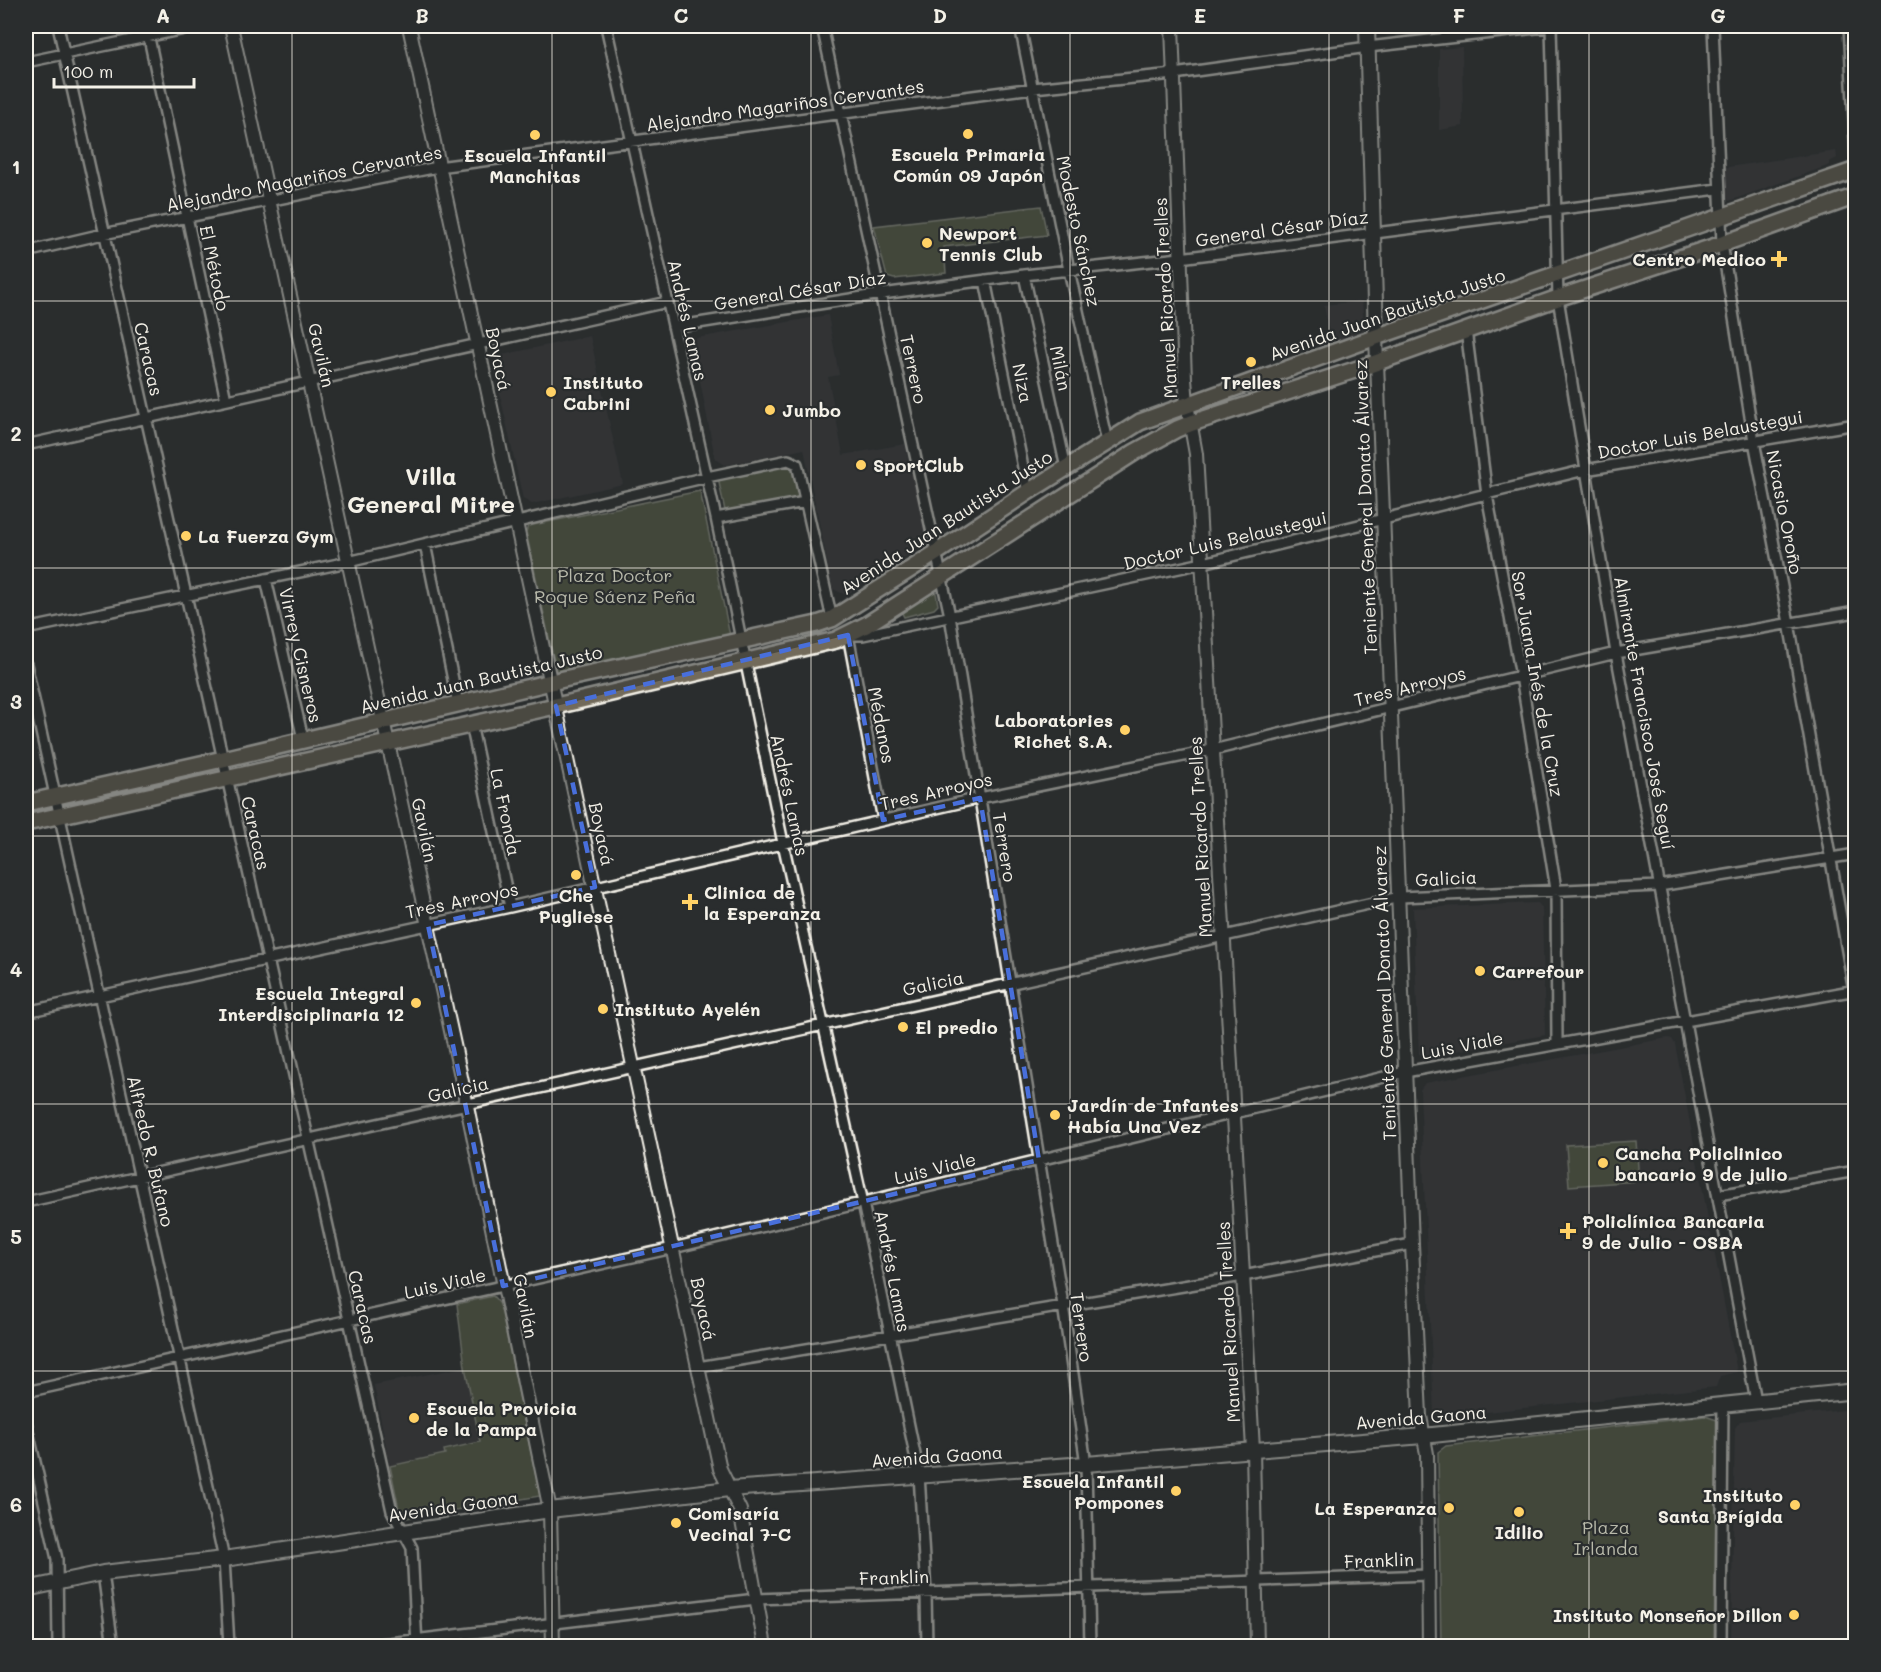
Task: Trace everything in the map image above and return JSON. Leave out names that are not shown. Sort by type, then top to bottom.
[{"type":"main road","points":[[1367,26],[1376,337]]},
{"type":"main road","name":"Avenida Juan Bautista Justo","points":[[26,803],[832,619],[1028,492],[1140,423],[1376,337],[1856,170]]},
{"type":"main road","points":[[26,823],[556,706],[823,644],[848,635],[1135,452],[1177,429],[1377,363],[1466,330],[1722,244],[1856,196]]},
{"type":"main road","name":"Avenida Gaona","points":[[26,1589],[103,1573],[224,1559],[550,1510],[729,1489],[1086,1464],[1423,1436],[1856,1391]]},
{"type":"street","name":"Caracas","points":[[58,26],[392,1511],[412,1548],[417,1643]]},
{"type":"street","points":[[26,62],[199,26]]},
{"type":"street","name":"Gavilán","points":[[231,26],[428,925],[550,1510],[553,1647]]},
{"type":"street","name":"Boyacá","points":[[409,26],[720,1469],[740,1510],[765,1647]]},
{"type":"street","name":"Andrés Lamas","points":[[606,26],[716,518],[740,641],[863,1203],[919,1474],[927,1647]]},
{"type":"street","name":"Terrero","points":[[822,26],[882,294],[950,616],[1063,1305],[1086,1464],[1090,1647]]},
{"type":"street","name":"Modesto Sánchez","points":[[1020,26],[1069,270],[1107,442]]},
{"type":"street","name":"Manuel Ricardo Trelles","points":[[1172,26],[1187,404],[1197,454],[1253,1449],[1257,1647]]},
{"type":"street","name":"Alejandro Magariños Cervantes","points":[[26,252],[103,234],[438,167],[1033,88],[1174,74],[1552,26]]},
{"type":"street","name":"Almirante Francisco José Seguí","points":[[1552,26],[1554,211],[1558,298],[1616,653],[1756,1401]]},
{"type":"street","name":"Nicasio Oroño","points":[[1713,26],[1719,219],[1722,244],[1754,441],[1789,623],[1856,1002]]},
{"type":"street","points":[[1849,26],[1856,160]]},
{"type":"street","name":"El Método","points":[[149,38],[226,400]]},
{"type":"street","name":"General César Díaz","points":[[673,327],[985,280],[1180,258],[1718,189]]},
{"type":"street","name":"Milán","points":[[1024,275],[1066,468]]},
{"type":"street","name":"Niza","points":[[985,280],[1028,492]]},
{"type":"street","points":[[26,445],[668,302]]},
{"type":"street","name":"Sor Juana Inés de la Cruz","points":[[1466,330],[1487,495],[1521,676],[1556,889],[1557,1044]]},
{"type":"street","name":"Teniente General Donato Álvarez","points":[[1376,337],[1412,1245],[1420,1416],[1427,1466],[1429,1647]]},
{"type":"street","name":"Doctor Luis Belaustegui","points":[[848,635],[863,635],[1203,563],[1585,470],[1856,424]]},
{"type":"street","points":[[26,629],[348,562],[788,460],[797,464],[832,619]]},
{"type":"street","points":[[716,518],[806,502]]},
{"type":"street","points":[[425,544],[458,704]]},
{"type":"street","name":"Virrey Cisneros","points":[[266,579],[303,739]]},
{"type":"street","name":"Tres Arroyos","points":[[26,1012],[510,907],[980,798],[1213,750],[1616,653],[1856,612]]},
{"type":"street","name":"Médanos","points":[[848,635],[883,820]]},
{"type":"street","name":"Alfredo R. Bufano","points":[[26,664],[224,1559],[229,1647]]},
{"type":"street","name":"La Fronda","points":[[471,724],[510,907]]},
{"type":"street","name":"Galicia","points":[[26,1202],[1400,897],[1659,886],[1856,854]]},
{"type":"street","name":"Luis Viale","points":[[26,1392],[673,1248],[1405,1072],[1684,1023],[1854,990]]},
{"type":"street","points":[[1718,1196],[1856,1171]]},
{"type":"street","points":[[698,1367],[1243,1276],[1412,1245]]},
{"type":"street","points":[[1721,1647],[1723,1404]]},
{"type":"street","points":[[26,1422],[57,1559],[58,1647]]},
{"type":"street","points":[[103,1573],[113,1647]]},
{"type":"street","name":"Franklin","points":[[364,1647],[417,1643],[552,1623],[756,1599],[1428,1575]]},
{"type":"highlighted area","points":[[848,635],[883,820],[980,798],[1039,1160],[503,1286],[428,925],[595,887],[556,706]]},
{"type":"shaded area","points":[[1462,47],[1463,126],[1439,130],[1439,49]]},
{"type":"shaded area","points":[[1836,151],[1837,158],[1829,162],[1830,165],[1729,201],[1724,192],[1722,168]]},
{"type":"shaded area","points":[[1362,301],[1364,329],[1331,343],[1324,305]]},
{"type":"shaded area","name":"Jumbo","points":[[828,315],[839,375],[828,377],[843,455],[905,444],[910,474],[915,473],[926,536],[924,545],[846,595],[833,589],[804,449],[725,465],[715,458],[693,344],[697,338]]},
{"type":"shaded area","name":"Instituto Cabrini","points":[[590,336],[623,484],[532,504],[523,499],[493,362],[498,356]]},
{"type":"shaded area","name":"Carrefour","points":[[1538,903],[1542,908],[1545,1035],[1427,1056],[1419,1054],[1413,908]]},
{"type":"shaded area","name":"Policlínica Bancaria 9 de Julio - OSBA","points":[[1672,1039],[1675,1044],[1737,1372],[1720,1376],[1716,1387],[1440,1417],[1434,1413],[1420,1090],[1425,1083]]},
{"type":"shaded area","points":[[465,1367],[480,1442],[444,1449],[445,1454],[390,1466],[374,1385]]},
{"type":"shaded area","name":"Instituto Santa Brígida","points":[[1855,1409],[1855,1646],[1731,1646],[1735,1428],[1740,1421]]},
{"type":"green space","name":"Newport Tennis Club","points":[[1041,206],[1047,235],[944,247],[946,273],[894,279],[887,277],[874,226]]},
{"type":"green space","points":[[795,462],[804,503],[727,520],[718,478]]},
{"type":"green space","name":"Plaza Doctor Roque Sáenz Peña","points":[[700,491],[730,636],[563,674],[556,670],[526,532],[528,526]]},
{"type":"green space","points":[[931,591],[936,593],[938,605],[934,609],[904,617],[900,609]]},
{"type":"green space","name":"Cancha Policlinico bancario 9 de julio","points":[[1636,1141],[1639,1181],[1569,1186],[1566,1145]]},
{"type":"green space","points":[[493,1296],[500,1304],[540,1496],[401,1519],[390,1466],[445,1454],[444,1450],[480,1442],[465,1367],[457,1304]]},
{"type":"green space","name":"Plaza Irlanda","points":[[1705,1416],[1717,1420],[1714,1646],[1441,1646],[1438,1452],[1446,1446]]},
{"type":"place","name":"Escuela Primaria Común 09 Japón","points":[[968,134]]},
{"type":"place","name":"Escuela Infantil Manchitas","points":[[535,135]]},
{"type":"place","name":"Newport Tennis Club","points":[[927,243]]},
{"type":"place","name":"Centro Medico","points":[[1779,259]]},
{"type":"place","name":"Trelles","points":[[1251,362]]},
{"type":"place","name":"Instituto Cabrini","points":[[551,392]]},
{"type":"place","name":"Jumbo","points":[[770,410]]},
{"type":"place","name":"SportClub","points":[[861,465]]},
{"type":"place","name":"La Fuerza Gym","points":[[186,536]]},
{"type":"place","name":"Laboratories Richet S.A.","points":[[1125,730]]},
{"type":"place","name":"Che Pugliese","points":[[576,875]]},
{"type":"place","name":"Clinica de la Esperanza","points":[[690,902]]},
{"type":"place","name":"Carrefour","points":[[1480,971]]},
{"type":"place","name":"Escuela Integral Interdisciplinaria 12","points":[[416,1003]]},
{"type":"place","name":"Instituto Ayelén","points":[[603,1009]]},
{"type":"place","name":"El predio","points":[[903,1027]]},
{"type":"place","name":"Jardín de Infantes Había Una Vez","points":[[1055,1115]]},
{"type":"place","name":"Cancha Policlinico bancario 9 de julio","points":[[1603,1163]]},
{"type":"place","name":"Policlínica Bancaria 9 de Julio - OSBA","points":[[1568,1231]]},
{"type":"place","name":"Escuela Provicia de la Pampa","points":[[414,1418]]},
{"type":"place","name":"Escuela Infantil Pompones","points":[[1176,1491]]},
{"type":"place","name":"Instituto Santa Brígida","points":[[1795,1505]]},
{"type":"place","name":"La Esperanza","points":[[1449,1508]]},
{"type":"place","name":"Idilio","points":[[1519,1512]]},
{"type":"place","name":"Comisaría Vecinal 7-C","points":[[676,1523]]},
{"type":"place","name":"Instituto Monseñor Dillon","points":[[1794,1615]]},
{"type":"district","name":"Villa General Mitre","points":[[431,489]]}]
